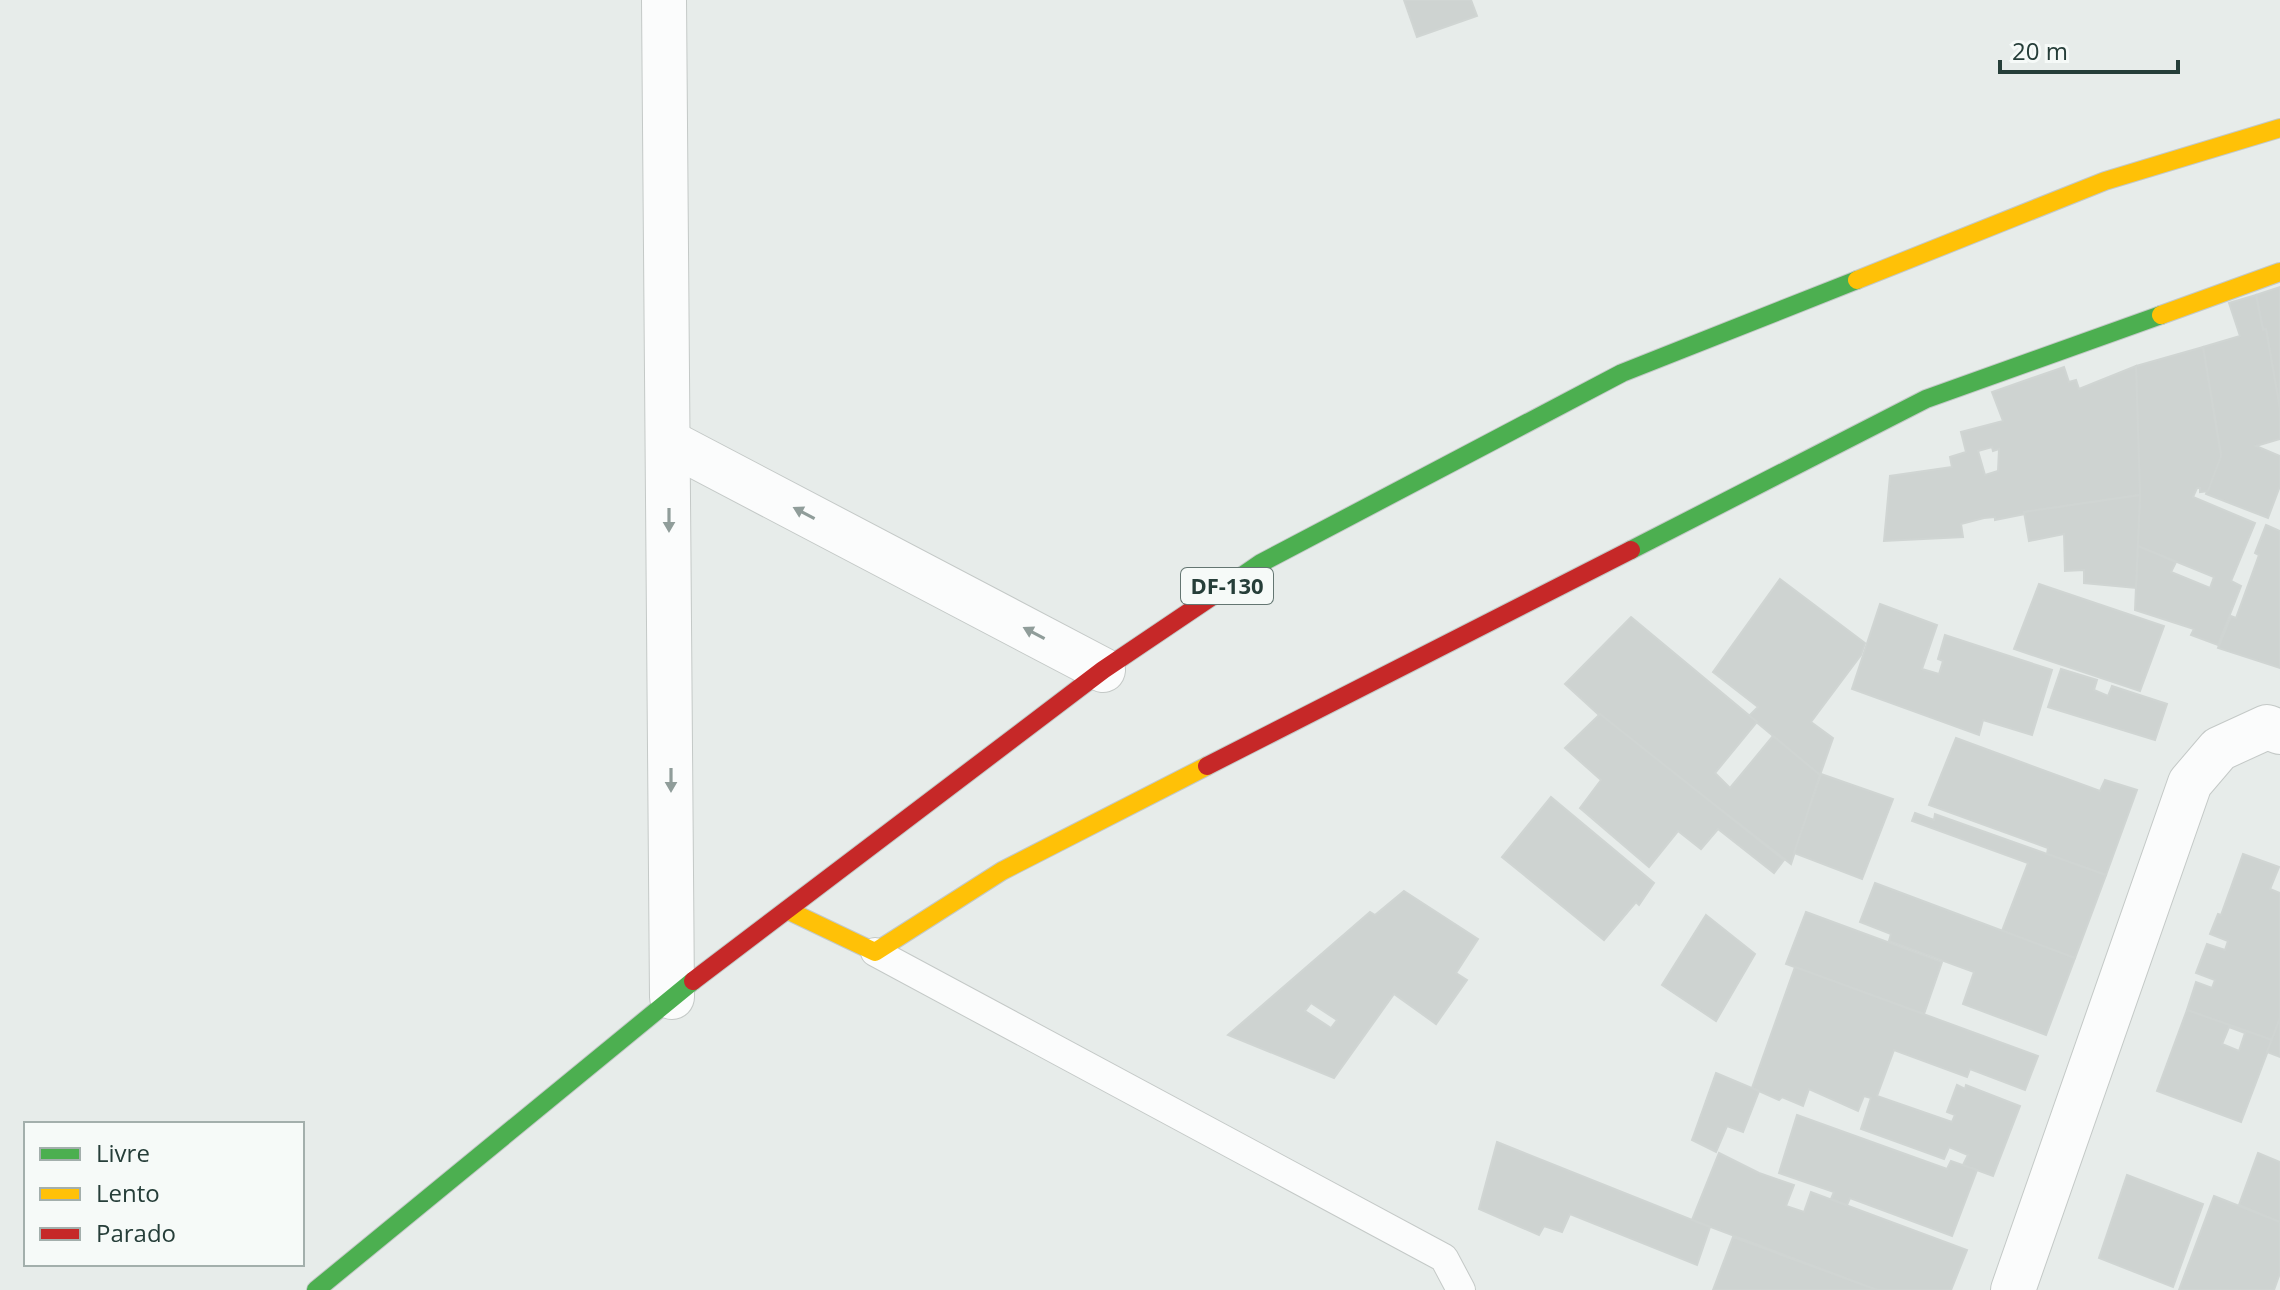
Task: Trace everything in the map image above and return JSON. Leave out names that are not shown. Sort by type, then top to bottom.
[{"type":"main road","name":"DF-130","points":[[316,1290],[672,997],[1103,670],[1261,563],[1622,373],[2105,181],[2280,128]]},
{"type":"main road","points":[[787,910],[875,952],[1002,871],[1926,399],[2280,272]]},
{"type":"street","points":[[664,0],[672,997]]},
{"type":"street","points":[[669,442],[1103,670]]},
{"type":"street","points":[[2013,1290],[2190,783],[2219,749],[2267,727],[2280,732]]},
{"type":"lane","points":[[875,952],[1444,1258],[1461,1290]]},
{"type":"building","points":[[1404,0],[1471,0],[1477,16],[1417,37]]},
{"type":"building","points":[[2280,287],[2280,409],[2266,329],[2263,330],[2256,295]]},
{"type":"building","points":[[2256,295],[2263,330],[2266,329],[2280,409],[2280,439],[2256,446],[2280,456],[2280,486],[2268,518],[2206,494],[2221,454],[2203,347],[2240,336],[2229,303]]},
{"type":"building","points":[[2203,347],[2221,456],[2208,491],[2200,492],[2197,488],[2193,497],[2255,523],[2231,581],[2241,586],[2218,645],[2191,635],[2194,629],[2135,610],[2140,495],[2136,366]],"holes":[[[2138,546],[2214,577],[2210,588],[2171,572],[2176,562]]]},
{"type":"building","points":[[2136,366],[2140,495],[2024,512],[1995,520],[1995,517],[1984,518],[1961,524],[1963,537],[1884,541],[1890,476],[1952,467],[1950,457],[1966,452],[1961,432],[2003,421],[1992,392],[2064,367],[2069,382],[2076,380],[2079,389]],"holes":[[[1992,447],[1993,451],[1999,449],[1998,471],[1985,475],[1978,451]]]},
{"type":"building","points":[[2140,495],[2136,588],[2084,583],[2084,570],[2065,571],[2064,534],[2029,541],[2024,512]]},
{"type":"building","points":[[2266,525],[2280,531],[2280,668],[2218,648],[2231,616],[2236,618],[2259,555],[2255,553]]},
{"type":"building","points":[[1780,579],[1865,643],[1861,655],[1811,722],[1833,738],[1820,775],[1749,716],[1758,707],[1713,672]]},
{"type":"building","points":[[2039,584],[2164,626],[2140,691],[2014,649]]},
{"type":"building","points":[[1880,604],[1937,625],[1922,669],[1939,674],[1943,661],[1938,659],[1945,635],[2052,670],[2032,735],[1983,720],[1979,735],[1852,689]]},
{"type":"building","points":[[1631,617],[1757,722],[1715,773],[1730,788],[1773,736],[1820,775],[1791,864],[1599,715],[1565,684]]},
{"type":"building","points":[[2061,669],[2097,680],[2094,690],[2108,696],[2112,686],[2167,704],[2155,740],[2048,707]]},
{"type":"building","points":[[1600,714],[1784,860],[1774,873],[1718,829],[1701,849],[1678,831],[1649,867],[1580,808],[1601,780],[1565,748]]},
{"type":"building","points":[[1956,738],[2100,791],[2105,780],[2137,790],[2106,875],[2047,854],[2048,848],[1929,805]]},
{"type":"building","points":[[1821,774],[1893,799],[1862,879],[1794,853]]},
{"type":"building","points":[[1551,797],[1654,883],[1639,905],[1636,902],[1604,940],[1502,857]]},
{"type":"building","points":[[1915,813],[1934,820],[1935,814],[2106,875],[2075,958],[2002,931],[2028,863],[1912,821]]},
{"type":"building","points":[[2243,854],[2279,867],[2270,889],[2280,893],[2280,1018],[2272,1040],[2187,1010],[2196,982],[2212,988],[2215,980],[2196,973],[2207,944],[2225,950],[2228,941],[2210,934],[2218,914],[2221,915]]},
{"type":"building","points":[[1875,883],[2075,958],[2046,1035],[1963,1004],[1974,972],[1889,941],[1891,934],[1860,922]]},
{"type":"building","points":[[1404,891],[1478,939],[1456,973],[1467,980],[1436,1024],[1394,994],[1334,1078],[1228,1035],[1370,912],[1375,915]],"holes":[[[1311,1003],[1337,1020],[1331,1028],[1305,1011]]]},
{"type":"building","points":[[1806,912],[1942,962],[1924,1014],[1786,964]]},
{"type":"building","points":[[1706,915],[1755,954],[1716,1021],[1662,985]]},
{"type":"building","points":[[1795,967],[2038,1056],[2025,1090],[1970,1069],[1967,1077],[1894,1050],[1877,1096],[1952,1122],[1955,1115],[1947,1112],[1957,1085],[1965,1089],[1966,1085],[2020,1106],[1993,1176],[1963,1165],[1968,1155],[1949,1147],[1944,1159],[1861,1129],[1871,1098],[1864,1096],[1858,1111],[1809,1089],[1803,1106],[1752,1088]]},
{"type":"building","points":[[2187,1010],[2272,1040],[2241,1122],[2157,1091]],"holes":[[[2229,1027],[2245,1033],[2239,1051],[2222,1044]]]},
{"type":"building","points":[[2280,1018],[2280,1057],[2267,1052]]},
{"type":"building","points":[[1716,1073],[1759,1091],[1743,1132],[1727,1126],[1716,1152],[1692,1140]]},
{"type":"building","points":[[1797,1115],[1947,1169],[1951,1161],[1977,1170],[1952,1236],[1850,1198],[1847,1205],[1831,1199],[1834,1192],[1779,1173]]},
{"type":"building","points":[[1497,1142],[1710,1227],[1697,1265],[1570,1214],[1562,1232],[1544,1226],[1539,1235],[1479,1209]]},
{"type":"building","points":[[1719,1153],[1759,1173],[1794,1185],[1786,1206],[1804,1212],[1811,1192],[1967,1250],[1951,1290],[1877,1290],[1692,1220]]},
{"type":"building","points":[[2258,1153],[2280,1162],[2280,1222],[2239,1205]]},
{"type":"building","points":[[2127,1175],[2203,1204],[2173,1287],[2099,1258]]},
{"type":"building","points":[[2214,1196],[2280,1222],[2280,1273],[2274,1290],[2179,1290]]},
{"type":"building","points":[[1733,1237],[1877,1290],[1713,1290]]},
{"type":"traffic: fast","points":[[1229,585],[1261,563],[1622,373],[1857,280]]},
{"type":"traffic: fast","points":[[1631,550],[1926,399],[2161,315]]},
{"type":"traffic: fast","points":[[316,1290],[693,981]]},
{"type":"traffic: slow","points":[[1857,280],[2105,181],[2280,128]]},
{"type":"traffic: slow","points":[[2161,315],[2280,272]]},
{"type":"traffic: slow","points":[[787,910],[875,952],[1002,871],[1207,766]]},
{"type":"traffic: jam","points":[[1207,766],[1631,550]]},
{"type":"traffic: jam","points":[[693,981],[1103,670],[1229,585]]}]
